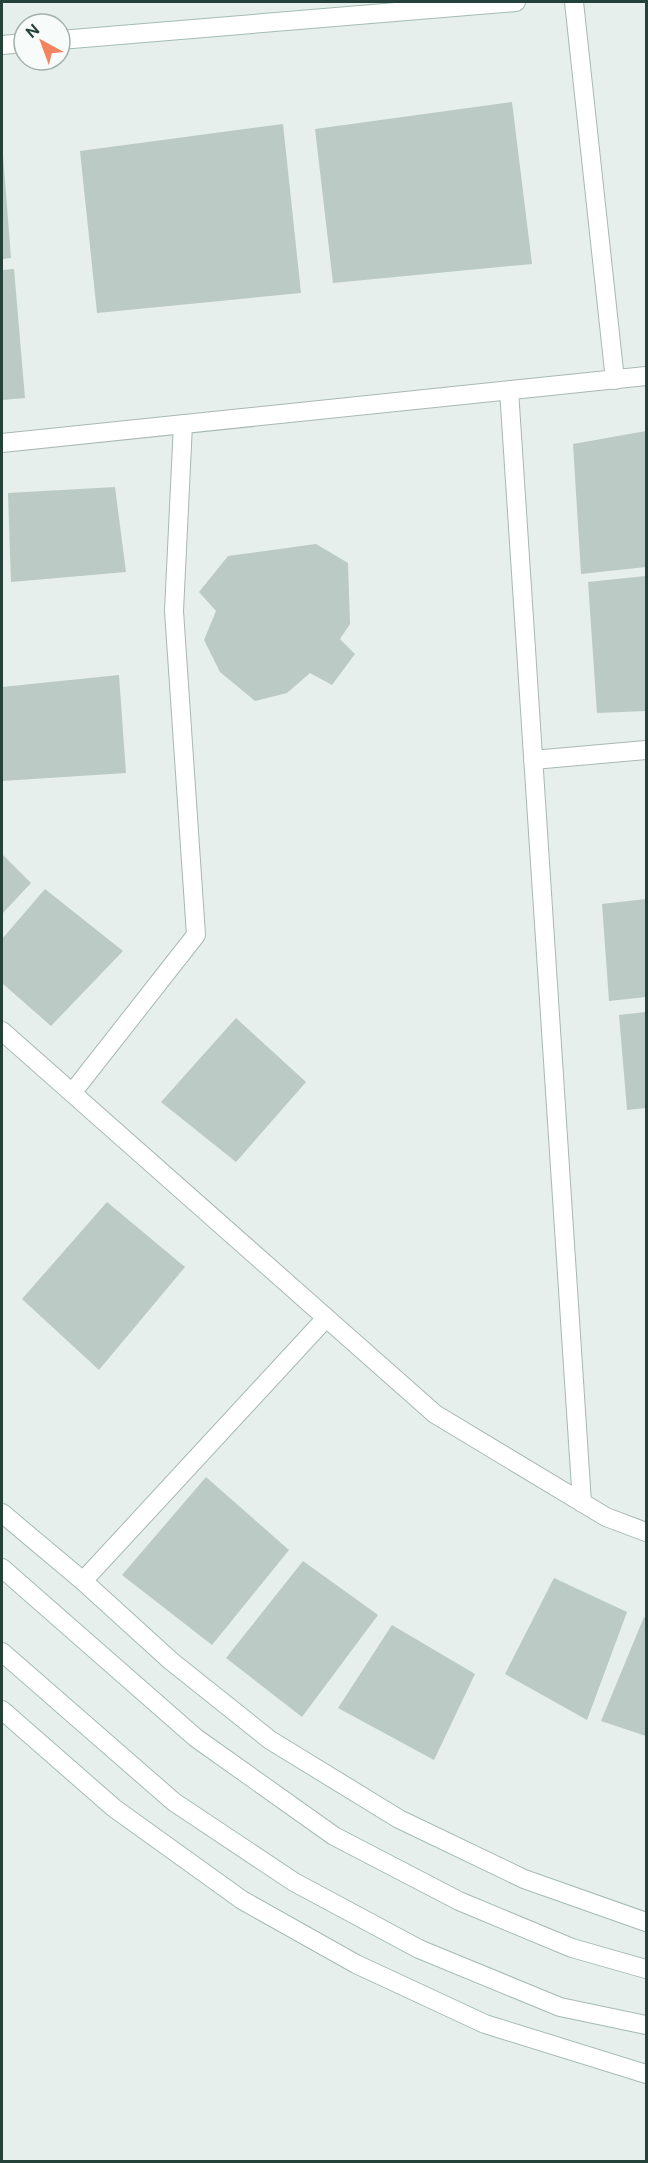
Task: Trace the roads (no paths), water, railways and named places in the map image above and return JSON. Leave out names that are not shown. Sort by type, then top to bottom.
[{"type":"street","points":[[72,39],[516,2]]},
{"type":"street","points":[[574,2],[615,380]]},
{"type":"street","points":[[2,443],[646,376]]},
{"type":"street","points":[[509,390],[582,1503]]},
{"type":"street","points":[[72,1093],[196,935],[174,611],[183,424]]},
{"type":"street","points":[[533,760],[646,750]]},
{"type":"street","points":[[2,1031],[435,1414],[606,1517],[646,1532]]},
{"type":"street","points":[[82,1581],[326,1318]]},
{"type":"street","points":[[2,1513],[171,1661],[270,1740],[399,1819],[524,1879],[646,1922]]},
{"type":"street","points":[[2,1568],[196,1738],[334,1836],[459,1901],[572,1948],[646,1969]]},
{"type":"street","points":[[2,1652],[174,1802],[294,1882],[419,1949],[560,2007],[646,2025]]},
{"type":"street","points":[[2,1710],[114,1808],[242,1900],[356,1964],[485,2024],[646,2074]]}]
